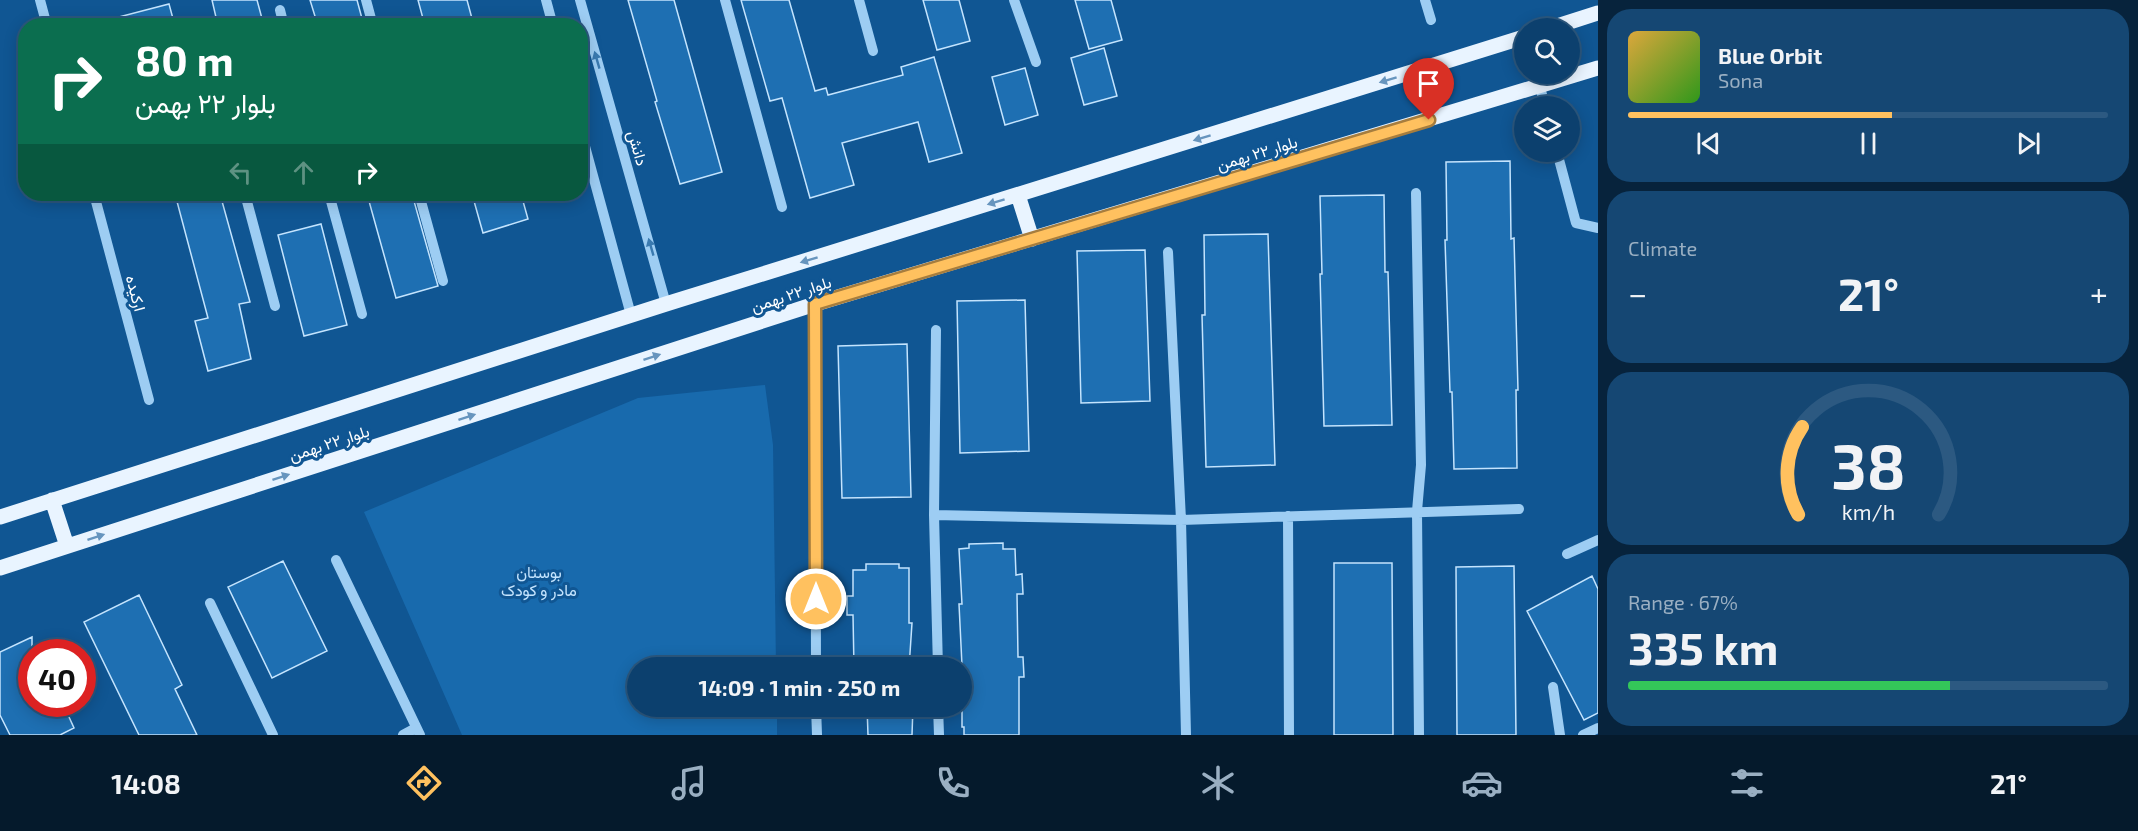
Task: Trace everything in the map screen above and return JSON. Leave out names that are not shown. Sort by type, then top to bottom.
[{"type":"main road","points":[[1580,19],[1598,13]]},
{"type":"main road","name":"بلوار ۲۲ بهمن","points":[[0,517],[631,315],[1514,40]]},
{"type":"main road","name":"بلوار ۲۲ بهمن","points":[[0,568],[815,304],[1598,68]]},
{"type":"main road","points":[[1018,195],[1032,239]]},
{"type":"main road","points":[[52,500],[68,546]]},
{"type":"street","points":[[40,0],[45,18]]},
{"type":"street","points":[[366,0],[371,18]]},
{"type":"street","points":[[546,0],[551,18]]},
{"type":"street","name":"دانش","points":[[580,0],[585,18]]},
{"type":"street","points":[[725,0],[782,207]]},
{"type":"street","points":[[859,0],[873,51]]},
{"type":"street","points":[[1014,0],[1035,62]]},
{"type":"street","points":[[1425,0],[1431,20]]},
{"type":"street","points":[[280,10],[282,18]]},
{"type":"street","name":"دانش","points":[[588,28],[666,304]]},
{"type":"street","points":[[1540,87],[1542,96]]},
{"type":"street","points":[[588,157],[631,315]]},
{"type":"street","points":[[1560,162],[1576,223],[1598,228]]},
{"type":"street","points":[[1416,193],[1421,465],[1417,511],[1419,735]]},
{"type":"street","name":"ارکیده","points":[[96,201],[149,400]]},
{"type":"street","points":[[247,201],[275,306]]},
{"type":"street","points":[[331,201],[362,314]]},
{"type":"street","points":[[421,201],[444,281]]},
{"type":"street","points":[[1168,252],[1181,520],[1186,735]]},
{"type":"street","points":[[815,304],[816,657]]},
{"type":"street","points":[[936,330],[934,515],[938,657]]},
{"type":"street","points":[[934,515],[1181,520],[1519,508]]},
{"type":"street","points":[[1288,516],[1289,735]]},
{"type":"street","points":[[1568,554],[1598,540]]},
{"type":"street","points":[[336,560],[418,732],[403,735]]},
{"type":"street","points":[[210,603],[273,735]]},
{"type":"street","points":[[1553,687],[1560,735]]},
{"type":"street","points":[[816,717],[816,735]]},
{"type":"street","points":[[938,717],[939,735]]},
{"type":"street","points":[[1583,735],[1598,728]]},
{"type":"green space","name":"بوستان مادر و کودک","points":[[765,385],[773,445],[776,657],[627,657],[627,717],[777,717],[777,735],[462,735],[364,512],[638,398]]},
{"type":"building","points":[[212,0],[257,0],[262,18],[216,18]]},
{"type":"building","points":[[310,0],[357,0],[362,18],[316,18]]},
{"type":"building","points":[[418,0],[467,0],[472,18],[423,18]]},
{"type":"building","points":[[628,0],[674,0],[722,172],[680,184]]},
{"type":"building","points":[[741,0],[789,0],[815,91],[826,88],[828,95],[903,75],[901,67],[934,57],[962,153],[929,162],[918,122],[842,143],[854,185],[810,198],[782,98],[770,101]]},
{"type":"building","points":[[923,0],[959,0],[970,41],[937,50]]},
{"type":"building","points":[[1075,0],[1111,0],[1122,40],[1089,49]]},
{"type":"building","points":[[169,4],[173,18],[115,18]]},
{"type":"building","points":[[1104,48],[1117,96],[1084,105],[1071,58]]},
{"type":"building","points":[[1025,68],[1038,115],[1005,125],[992,77]]},
{"type":"building","points":[[1510,161],[1518,390],[1516,390],[1517,468],[1454,469],[1445,240],[1447,240],[1446,162]]},
{"type":"building","points":[[1384,195],[1392,425],[1324,426],[1320,196]]},
{"type":"building","points":[[177,201],[222,201],[250,302],[239,304],[251,359],[208,371],[195,321],[208,318]]},
{"type":"building","points":[[369,201],[414,201],[438,286],[396,298]]},
{"type":"building","points":[[474,201],[523,201],[528,219],[483,233]]},
{"type":"building","points":[[321,224],[347,325],[304,336],[278,235]]},
{"type":"building","points":[[1268,234],[1275,465],[1206,467],[1202,315],[1205,315],[1204,235]]},
{"type":"building","points":[[1145,250],[1150,401],[1081,403],[1077,251]]},
{"type":"building","points":[[1025,300],[1029,451],[960,453],[957,301]]},
{"type":"building","points":[[907,344],[911,497],[842,498],[838,346]]},
{"type":"building","points":[[1003,543],[1003,549],[1015,549],[1016,575],[1022,574],[1023,594],[1017,594],[1018,657],[1023,657],[1024,677],[1019,677],[1019,735],[964,735],[962,717],[972,717],[972,657],[962,657],[959,549],[969,548],[969,544]]},
{"type":"building","points":[[283,561],[327,651],[272,678],[228,587]]},
{"type":"building","points":[[1334,563],[1392,563],[1393,735],[1334,735]]},
{"type":"building","points":[[866,564],[899,564],[899,568],[909,568],[909,623],[912,623],[910,657],[854,657],[853,615],[847,615],[847,596],[853,596],[853,570],[866,570]]},
{"type":"building","points":[[1514,566],[1516,735],[1457,735],[1456,567]]},
{"type":"building","points":[[1592,576],[1598,589],[1598,713],[1584,720],[1527,611]]},
{"type":"building","points":[[139,595],[182,685],[175,689],[197,735],[139,735],[96,647],[96,639],[92,639],[84,622]]},
{"type":"building","points":[[18,644],[18,717],[69,717],[74,728],[60,735],[10,735],[0,715],[0,652]]},
{"type":"building","points":[[867,717],[913,717],[912,735],[868,735]]},
{"type":"route","points":[[816,599],[815,304],[1429,120]]}]
